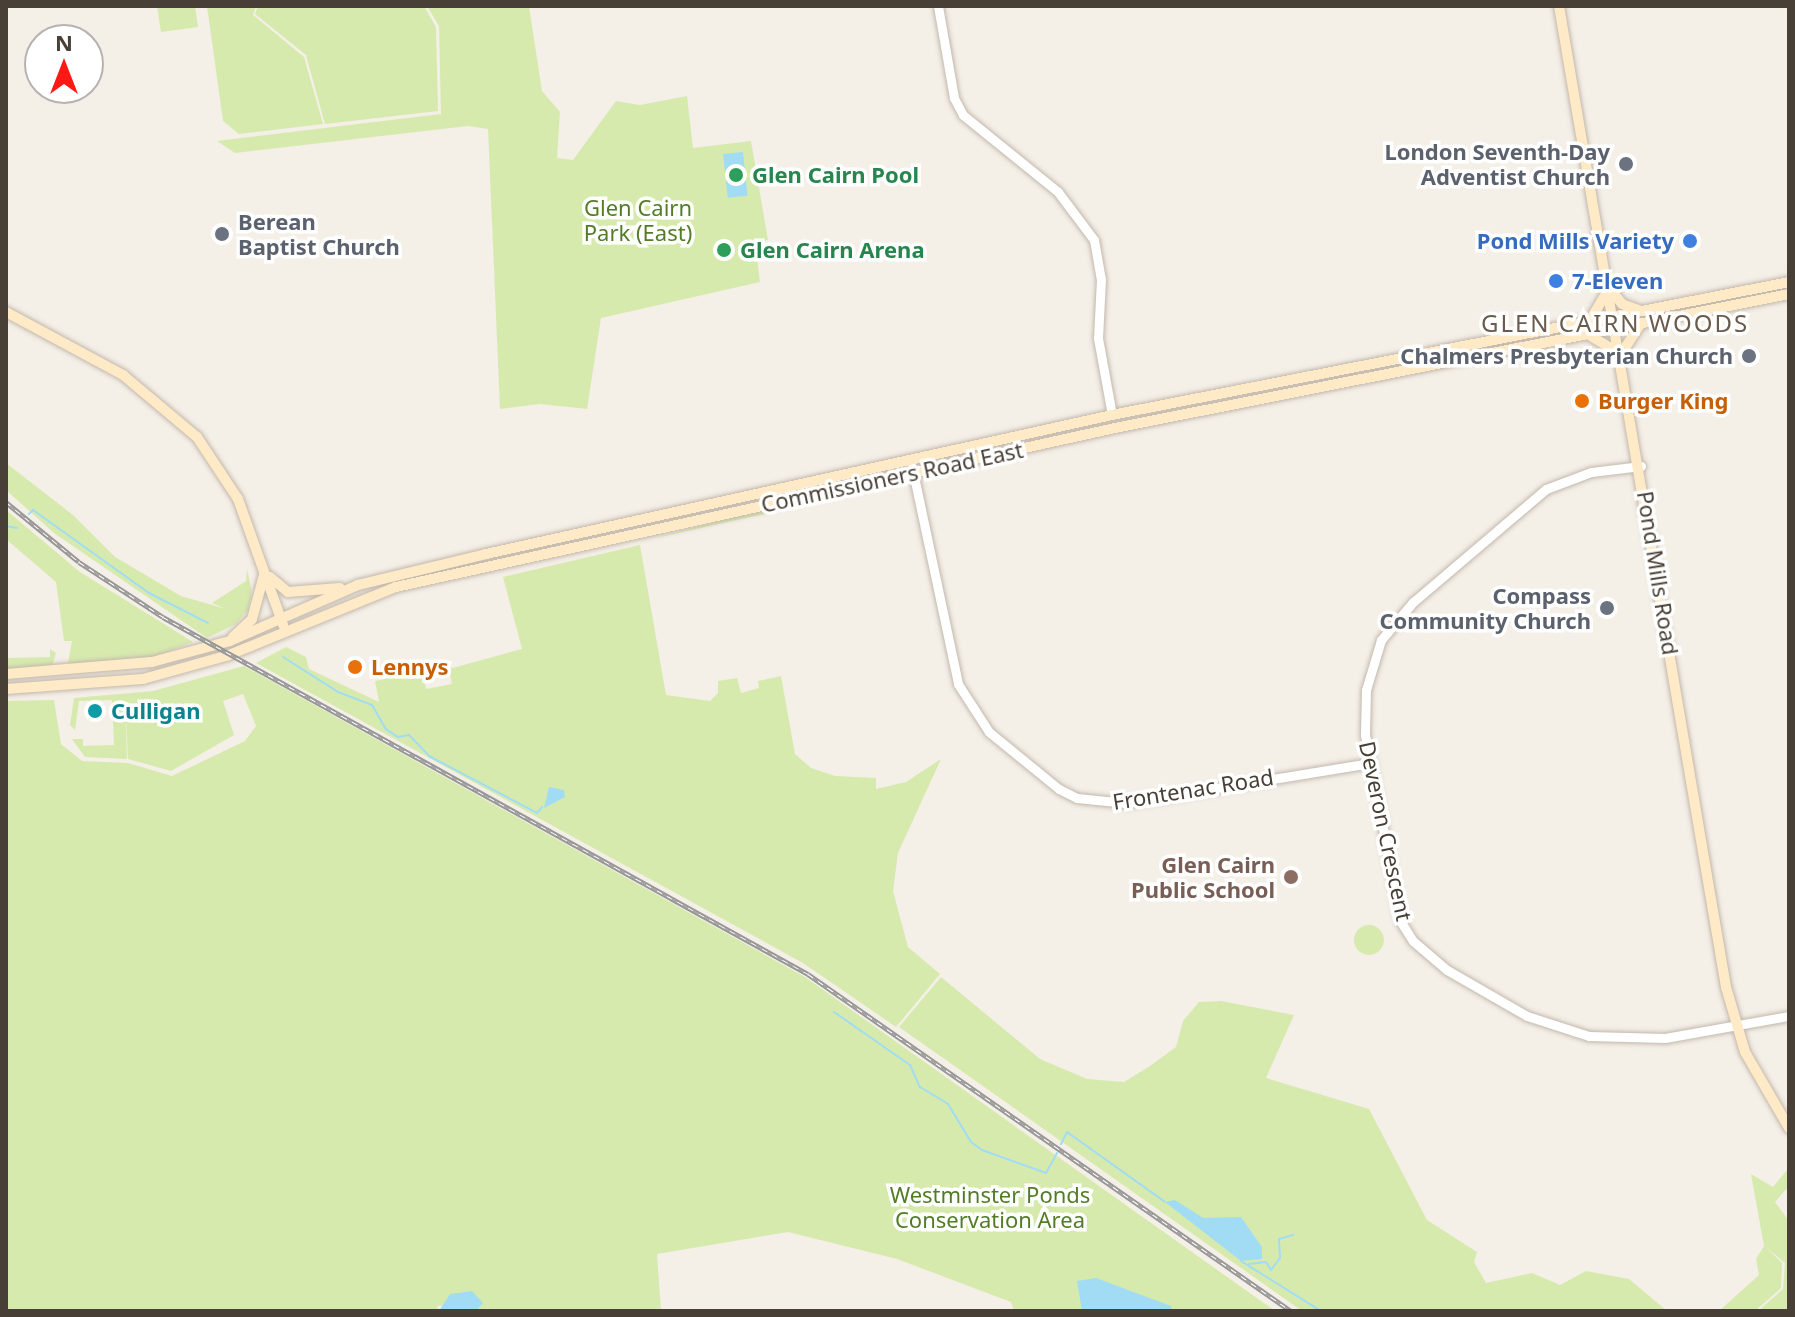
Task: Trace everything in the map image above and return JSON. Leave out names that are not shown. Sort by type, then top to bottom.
[{"type":"main road","name":"Pond Mills Road","points":[[1559,6],[1641,466],[1735,1025],[1758,1081],[1789,1128]]},
{"type":"main road","name":"Commissioners Road East","points":[[6,689],[143,679],[223,657],[358,585],[912,467],[1584,334],[1650,311],[1789,282]]},
{"type":"main road","points":[[1589,322],[1609,288],[1624,305],[1650,311]]},
{"type":"main road","name":"Commissioners Road East","points":[[6,674],[107,669],[230,641],[396,587],[912,467],[1112,415],[1589,322],[1641,323],[1789,294]]},
{"type":"main road","points":[[6,312],[123,375],[172,411],[222,471],[264,569],[283,624]]},
{"type":"main road","points":[[1584,334],[1603,340],[1621,354],[1641,323]]},
{"type":"main road","points":[[264,569],[288,592],[358,585]]},
{"type":"main road","points":[[230,641],[252,619],[264,569]]},
{"type":"street","points":[[938,6],[954,98],[963,115],[1058,192],[1094,240],[1101,279],[1098,338],[1112,415]]},
{"type":"street","name":"Deveron Crescent","points":[[1641,466],[1591,472],[1546,489],[1398,617],[1369,672],[1364,711],[1369,763],[1401,922],[1429,957],[1527,1016],[1589,1036],[1665,1038],[1789,1016]]},
{"type":"street","name":"Frontenac Road","points":[[912,467],[958,684],[989,732],[1059,789],[1077,798],[1126,803],[1369,763]]},
{"type":"green space","points":[[157,6],[195,6],[198,27],[161,32]]},
{"type":"green space","points":[[207,6],[256,6],[253,15],[304,57],[323,124],[239,134],[223,121]]},
{"type":"green space","points":[[258,6],[424,6],[436,27],[438,111],[325,124],[306,55],[255,14]]},
{"type":"green space","name":"Glen Cairn Park (East)","points":[[427,6],[529,6],[542,91],[560,112],[557,158],[573,160],[616,101],[640,105],[687,96],[693,148],[751,141],[768,240],[755,242],[760,282],[601,318],[587,409],[540,404],[500,409],[488,129],[468,126],[235,153],[217,141],[441,114],[439,26]]},
{"type":"green space","points":[[6,463],[73,515],[115,557],[181,596],[226,609],[212,603],[246,581],[247,569],[252,592],[248,610],[236,624],[207,638],[54,533],[6,490]]},
{"type":"green space","points":[[897,482],[898,485],[655,538],[794,501]]},
{"type":"green space","points":[[6,510],[80,572],[193,642],[154,657],[75,667],[68,663],[72,641],[64,641],[56,582],[6,539]]},
{"type":"green space","points":[[640,545],[666,695],[710,701],[718,693],[718,681],[737,678],[741,693],[759,688],[758,681],[781,676],[795,754],[811,768],[835,776],[876,778],[876,789],[906,782],[941,759],[898,853],[893,891],[908,947],[940,974],[896,1027],[803,963],[256,663],[286,647],[306,657],[309,669],[379,702],[375,681],[422,671],[426,689],[452,684],[449,669],[522,649],[503,577]]},
{"type":"green space","points":[[50,649],[56,653],[52,666],[6,670],[6,658],[50,657]]},
{"type":"green space","name":"Westminster Ponds Conservation Area","points":[[244,666],[805,977],[1275,1311],[1014,1311],[1011,1302],[897,1259],[788,1232],[657,1254],[661,1311],[476,1311],[482,1303],[437,1306],[439,1311],[6,1311],[6,701],[54,700],[61,744],[82,761],[128,763],[172,776],[245,741],[256,726],[243,694],[223,701],[234,735],[171,771],[128,759],[125,700],[127,759],[85,757],[72,739],[83,739],[83,746],[114,745],[112,700],[79,701],[75,730],[70,725],[74,698],[153,691]]},
{"type":"green space","points":[[1369,925],[1380,929],[1384,940],[1380,951],[1369,955],[1358,951],[1354,940],[1358,929]]},
{"type":"green space","points":[[941,977],[1040,1059],[1087,1079],[1124,1082],[1150,1066],[1176,1047],[1183,1021],[1199,1002],[1221,1001],[1294,1015],[1266,1078],[1369,1109],[1427,1220],[1477,1252],[1474,1262],[1486,1283],[1532,1273],[1560,1285],[1586,1271],[1629,1279],[1667,1311],[1302,1311],[899,1027]]},
{"type":"green space","points":[[1787,1170],[1789,1186],[1775,1202],[1789,1221],[1789,1311],[1758,1311],[1783,1289],[1785,1263],[1766,1247],[1782,1263],[1781,1288],[1755,1311],[1719,1311],[1759,1275],[1756,1259],[1764,1246],[1751,1174],[1773,1187]]},
{"type":"water","name":"Glen Cairn Pool","points":[[743,152],[748,196],[728,198],[723,154]]},
{"type":"water","points":[[549,787],[564,790],[565,797],[544,808]]},
{"type":"water","points":[[1175,1200],[1203,1218],[1241,1217],[1262,1247],[1262,1259],[1241,1261],[1165,1202]]},
{"type":"water","points":[[1096,1278],[1171,1306],[1172,1311],[1082,1311],[1077,1281]]},
{"type":"water","points":[[472,1291],[483,1303],[476,1311],[439,1311],[450,1294]]},
{"type":"waterway","points":[[29,514],[33,510],[149,593],[208,623]]},
{"type":"waterway","points":[[6,526],[17,528]]},
{"type":"waterway","points":[[283,657],[338,692],[372,705],[386,729],[398,737],[409,735],[429,756],[537,813],[542,807]]},
{"type":"waterway","points":[[834,1012],[910,1065],[920,1087],[948,1104],[971,1142],[982,1150],[1046,1173],[1057,1153]]},
{"type":"waterway","points":[[1061,1144],[1067,1132],[1165,1202]]},
{"type":"waterway","points":[[1249,1264],[1266,1262],[1271,1270],[1280,1258],[1279,1239],[1293,1235]]},
{"type":"waterway","points":[[1241,1261],[1321,1311]]},
{"type":"railway","points":[[6,502],[79,562],[163,617],[808,974],[1291,1311]]},
{"type":"place","name":"London Seventh-Day Adventist Church","points":[[1626,164]]},
{"type":"place","name":"Glen Cairn Pool","points":[[736,175]]},
{"type":"place","name":"Berean Baptist Church","points":[[222,234]]},
{"type":"place","name":"Pond Mills Variety","points":[[1690,241]]},
{"type":"place","name":"Glen Cairn Arena","points":[[724,250]]},
{"type":"place","name":"7-Eleven","points":[[1556,281]]},
{"type":"place","name":"Chalmers Presbyterian Church","points":[[1749,356]]},
{"type":"place","name":"Burger King","points":[[1582,401]]},
{"type":"place","name":"Compass Community Church","points":[[1607,608]]},
{"type":"place","name":"Lennys","points":[[355,667]]},
{"type":"place","name":"Culligan","points":[[95,711]]},
{"type":"place","name":"Glen Cairn Public School","points":[[1291,877]]},
{"type":"district","name":"GLEN CAIRN WOODS","points":[[1615,323]]}]
